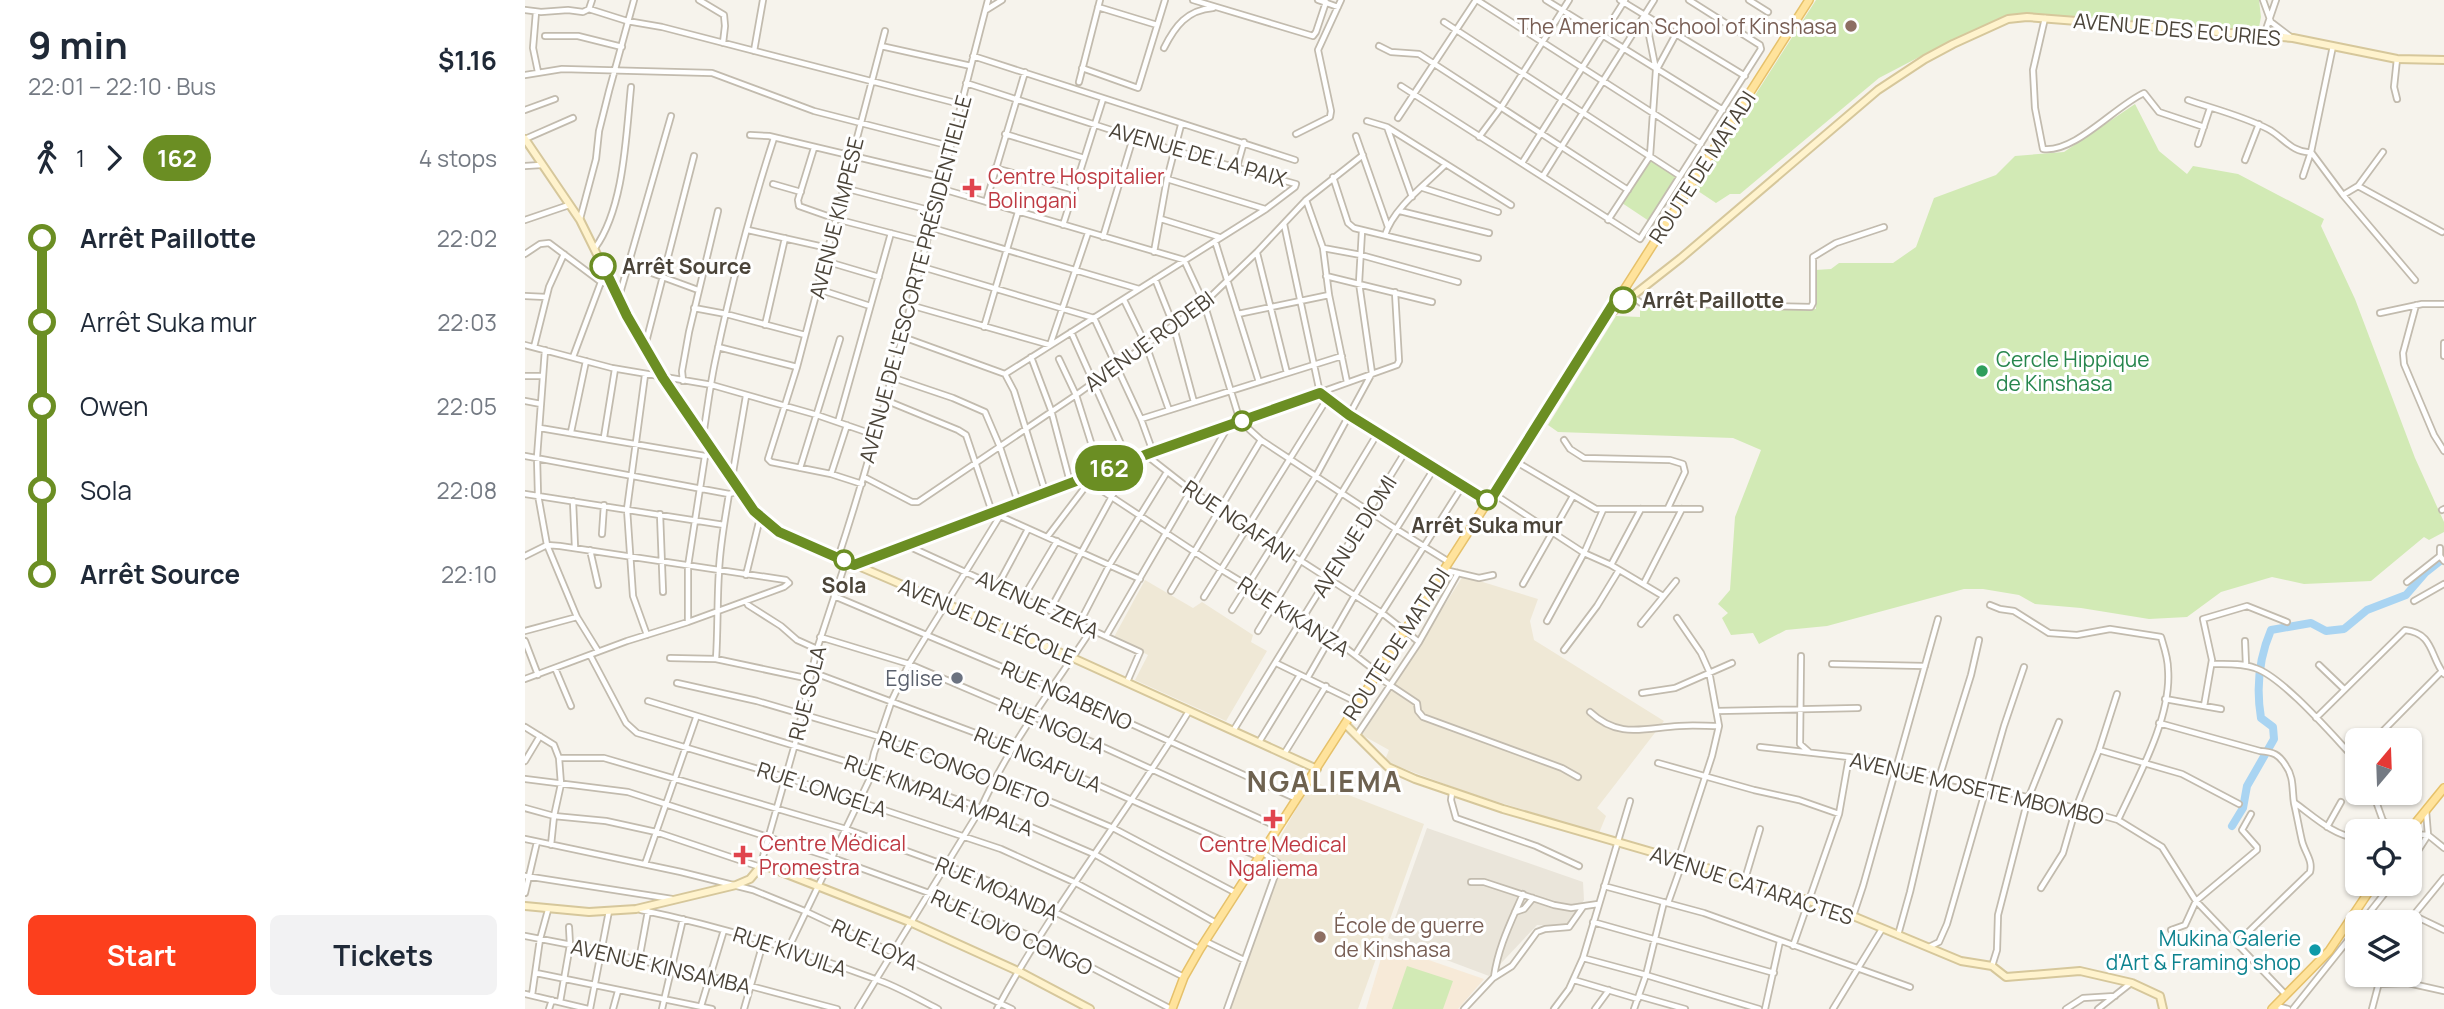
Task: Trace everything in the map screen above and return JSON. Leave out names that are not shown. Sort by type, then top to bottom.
[{"type":"main road","name":"ROUTE DE MATADI","points":[[1172,1009],[1184,977],[1205,941],[1809,0]]},
{"type":"main road","points":[[2419,819],[2443,792]]},
{"type":"main road","points":[[2274,1007],[2329,951],[2366,896]]},
{"type":"street","points":[[589,9],[592,0]]},
{"type":"street","points":[[580,220],[594,170],[608,91],[633,0]]},
{"type":"street","points":[[699,0],[724,15],[723,43]]},
{"type":"street","points":[[754,51],[764,0]]},
{"type":"street","name":"AVENUE DE L'ESCORTE PRÉSIDENTIELLE","points":[[838,558],[862,484],[903,337],[941,177],[988,0]]},
{"type":"street","points":[[985,10],[1002,0]]},
{"type":"street","points":[[1079,82],[1100,0]]},
{"type":"street","points":[[1082,68],[1138,88],[1165,0]]},
{"type":"street","points":[[1193,0],[1313,36],[1326,2]]},
{"type":"street","points":[[1318,0],[1338,7]]},
{"type":"street","points":[[1296,134],[1329,118],[1331,113],[1318,50],[1341,0]]},
{"type":"street","points":[[1398,118],[1477,0],[1701,144]]},
{"type":"street","points":[[1546,0],[1723,110]]},
{"type":"street","points":[[1479,136],[1502,106],[1569,0]]},
{"type":"street","points":[[1542,176],[1654,0]]},
{"type":"street","points":[[1401,86],[1640,239],[1745,76],[1761,46],[1689,0]]},
{"type":"street","points":[[1749,0],[1768,12]]},
{"type":"street","points":[[2263,0],[2271,22],[2293,38]]},
{"type":"street","points":[[2264,36],[2271,22],[2276,0]]},
{"type":"street","points":[[1522,163],[1623,1],[1745,76]]},
{"type":"street","points":[[1098,7],[1157,24]]},
{"type":"street","points":[[1164,48],[1175,27],[1187,16],[1201,10],[1218,8]]},
{"type":"street","points":[[525,10],[583,12],[589,9],[627,21],[662,27],[960,104]]},
{"type":"street","points":[[536,12],[533,48],[538,72]]},
{"type":"street","points":[[1608,220],[1650,156],[1656,70],[1645,15]]},
{"type":"street","name":"AVENUE DES ECURIES","points":[[1605,317],[1633,297],[1878,90],[1925,59],[2017,16],[2293,38],[2397,59],[2444,60]]},
{"type":"street","points":[[2045,18],[2033,70],[2035,108],[2043,149],[2070,145],[2144,93],[2159,112],[2204,127]]},
{"type":"street","points":[[1444,22],[1680,176]]},
{"type":"street","name":"AVENUE KIMPESE","points":[[800,468],[771,463],[768,459],[797,367],[885,31]]},
{"type":"street","points":[[1656,70],[1677,34]]},
{"type":"street","points":[[545,36],[578,36],[622,47]]},
{"type":"street","points":[[2303,176],[2311,152],[2333,45]]},
{"type":"street","points":[[881,46],[971,66]]},
{"type":"street","points":[[1379,46],[1391,52],[1419,54],[1436,63],[1628,190]]},
{"type":"street","points":[[973,56],[1294,160]]},
{"type":"street","points":[[2397,59],[2394,86],[2397,99]]},
{"type":"street","points":[[525,75],[562,69],[712,73],[814,111],[950,146]]},
{"type":"street","points":[[986,202],[1025,72]]},
{"type":"street","name":"AVENUE DE LA PAIX","points":[[966,83],[1173,150],[1296,184],[1266,209],[1005,374]]},
{"type":"street","points":[[594,248],[606,229],[620,180],[631,87]]},
{"type":"street","points":[[525,110],[555,99]]},
{"type":"street","points":[[1063,225],[1103,99]]},
{"type":"street","points":[[2188,100],[2259,124],[2297,151],[2311,152],[2343,195],[2414,279]]},
{"type":"street","points":[[2198,145],[2210,108]]},
{"type":"street","points":[[619,298],[671,116]]},
{"type":"street","points":[[525,139],[573,118]]},
{"type":"street","points":[[1367,121],[1387,127],[1445,166],[1511,205]]},
{"type":"street","points":[[2245,160],[2259,124]]},
{"type":"street","points":[[1154,252],[1173,150],[1181,125]]},
{"type":"street","points":[[1387,127],[1412,197]]},
{"type":"street","points":[[1005,134],[1085,158]]},
{"type":"street","points":[[750,135],[774,138],[941,177]]},
{"type":"street","points":[[1356,136],[1388,227]]},
{"type":"street","points":[[1103,237],[1133,137]]},
{"type":"street","points":[[703,437],[726,314],[758,188],[774,138]]},
{"type":"street","name":"AVENUE DE L'ÉCOLE","points":[[525,139],[580,220],[645,347],[703,437],[709,455],[732,478],[760,518],[779,532],[1073,658],[1317,769]]},
{"type":"street","points":[[1237,167],[1244,142]]},
{"type":"street","points":[[814,148],[798,204],[801,208],[925,242]]},
{"type":"street","points":[[2343,195],[2358,186],[2383,152]]},
{"type":"street","name":"AVENUE RODEBI","points":[[864,477],[915,503],[976,464],[1204,303],[1306,200],[1363,155]]},
{"type":"street","points":[[645,347],[694,156]]},
{"type":"street","points":[[525,166],[541,165]]},
{"type":"street","points":[[1385,235],[1388,227],[1412,197],[1445,166]]},
{"type":"street","points":[[995,168],[1075,190]]},
{"type":"street","points":[[1333,177],[1348,223],[1354,229],[1478,258]]},
{"type":"street","points":[[1167,179],[1266,209]]},
{"type":"street","points":[[773,184],[801,192]]},
{"type":"street","points":[[2358,186],[2442,232]]},
{"type":"street","points":[[844,188],[933,211]]},
{"type":"street","points":[[939,188],[1184,260],[1204,303],[1240,421],[1261,440],[1450,562]]},
{"type":"street","points":[[1423,188],[1498,212]]},
{"type":"street","points":[[1306,200],[1323,248],[1329,295],[1347,382]]},
{"type":"street","points":[[525,220],[569,205]]},
{"type":"street","points":[[683,381],[684,358],[694,308],[718,211]]},
{"type":"street","points":[[1400,211],[1489,233]]},
{"type":"street","points":[[984,327],[1018,212]]},
{"type":"street","points":[[1161,219],[1220,237]]},
{"type":"street","points":[[1283,223],[1320,393],[1349,415],[1489,502]]},
{"type":"street","points":[[929,227],[1140,289]]},
{"type":"street","points":[[1633,297],[1641,303],[1811,307],[1814,303],[1813,257],[1836,243],[1884,227]]},
{"type":"street","points":[[748,230],[828,248]]},
{"type":"street","points":[[1232,610],[1316,476],[1372,373],[1359,283],[1362,231]]},
{"type":"street","points":[[838,422],[891,233]]},
{"type":"street","points":[[911,305],[1050,345],[1088,233]]},
{"type":"street","points":[[765,325],[785,238]]},
{"type":"street","points":[[1215,241],[1259,382]]},
{"type":"street","points":[[525,254],[540,244],[549,243],[601,282],[611,284]]},
{"type":"street","points":[[1323,248],[1361,255],[1458,282]]},
{"type":"street","points":[[1257,252],[1287,373]]},
{"type":"street","points":[[534,347],[552,277],[564,254]]},
{"type":"street","points":[[825,261],[879,277]]},
{"type":"street","points":[[630,265],[664,275],[698,290]]},
{"type":"street","points":[[919,266],[1094,318],[1141,419],[1153,452]]},
{"type":"street","points":[[1326,276],[1432,302]]},
{"type":"street","points":[[1155,279],[1173,324],[1194,402]]},
{"type":"street","points":[[573,358],[601,282]]},
{"type":"street","points":[[818,289],[870,306]]},
{"type":"street","points":[[854,565],[1045,491],[1399,363],[1395,292]]},
{"type":"street","points":[[1238,314],[1329,295]]},
{"type":"street","points":[[1619,295],[1626,302]]},
{"type":"street","points":[[525,296],[546,297]]},
{"type":"street","points":[[1125,300],[1146,345],[1169,410]]},
{"type":"street","points":[[2380,313],[2444,304]]},
{"type":"street","points":[[2416,306],[2403,353],[2404,364],[2434,435],[2444,451]]},
{"type":"street","points":[[694,308],[805,335]]},
{"type":"street","points":[[1050,610],[1127,472],[1129,462],[1071,332]]},
{"type":"street","points":[[903,337],[1005,374],[1014,391],[1045,491]]},
{"type":"street","points":[[840,339],[800,468],[862,484]]},
{"type":"street","points":[[2444,343],[2444,356]]},
{"type":"street","points":[[525,345],[615,369],[712,385],[817,415],[875,435]]},
{"type":"street","points":[[718,348],[797,367]]},
{"type":"street","points":[[544,350],[537,457],[538,495],[547,545],[577,617],[597,652]]},
{"type":"street","points":[[1141,419],[1342,356]]},
{"type":"street","points":[[1031,357],[1051,410],[1070,482]]},
{"type":"street","points":[[1059,359],[1076,395],[1100,471]]},
{"type":"street","points":[[571,432],[586,361]]},
{"type":"street","points":[[604,438],[615,369]]},
{"type":"street","points":[[645,375],[627,509],[633,596],[647,635]]},
{"type":"street","points":[[525,376],[543,376]]},
{"type":"street","points":[[891,377],[983,410],[1000,447],[1018,502]]},
{"type":"street","points":[[732,478],[746,396]]},
{"type":"street","points":[[1205,597],[1327,399]]},
{"type":"street","points":[[885,400],[963,432],[994,511],[1000,516],[1140,579]]},
{"type":"street","points":[[525,401],[541,404]]},
{"type":"street","points":[[831,474],[847,425]]},
{"type":"street","points":[[1106,636],[1229,425]]},
{"type":"street","points":[[540,428],[709,455],[699,488],[688,566],[688,622]]},
{"type":"street","points":[[1258,631],[1379,432]]},
{"type":"street","points":[[1171,591],[1261,440]]},
{"type":"street","points":[[1564,440],[1570,449],[1584,458],[1669,460],[1683,464],[1685,472],[1668,508]]},
{"type":"street","name":"AVENUE DIOMI","points":[[1233,731],[1407,449]]},
{"type":"street","name":"RUE NGAFANI","points":[[1146,455],[1192,491],[1355,595],[1419,642]]},
{"type":"street","points":[[525,456],[729,494],[741,491]]},
{"type":"street","points":[[1515,461],[1573,496],[1603,510],[1700,509]]},
{"type":"street","points":[[1307,677],[1435,467]]},
{"type":"street","points":[[1079,624],[1110,564],[1167,472]]},
{"type":"street","points":[[1048,536],[1089,482],[1087,476]]},
{"type":"street","name":"RUE KIKANZA","points":[[1089,482],[1222,570],[1330,636],[1377,672],[1384,681],[1417,704],[1418,711],[1427,720],[1519,751],[1578,777]]},
{"type":"street","points":[[1355,655],[1463,485]]},
{"type":"street","points":[[525,494],[724,525]]},
{"type":"street","points":[[716,659],[719,571],[729,494]]},
{"type":"street","points":[[1494,494],[1584,553],[1611,565],[1663,596]]},
{"type":"street","points":[[1523,584],[1573,496]]},
{"type":"street","points":[[573,500],[575,547]]},
{"type":"street","points":[[602,534],[604,505]]},
{"type":"street","points":[[1611,565],[1642,508]]},
{"type":"street","points":[[1644,583],[1682,509]]},
{"type":"street","points":[[1547,621],[1584,553],[1603,510]]},
{"type":"street","points":[[660,514],[663,592]]},
{"type":"street","points":[[788,949],[874,770],[872,762],[892,700],[909,664],[1000,516]]},
{"type":"street","points":[[746,575],[760,518]]},
{"type":"street","points":[[998,585],[1028,529]]},
{"type":"street","points":[[1023,597],[1057,541]]},
{"type":"street","points":[[525,556],[547,545],[575,547],[786,580],[789,583],[746,601],[525,679]]},
{"type":"street","name":"AVENUE ZEKA","points":[[905,545],[998,585],[1140,652],[1127,682]]},
{"type":"street","points":[[2407,582],[2442,558],[2440,548]]},
{"type":"street","points":[[590,550],[598,585]]},
{"type":"street","name":"RUE SOLA","points":[[760,867],[795,744],[820,638],[846,561]]},
{"type":"street","points":[[1445,570],[1479,578],[1493,575]]},
{"type":"street","points":[[1564,650],[1597,606],[1619,570]]},
{"type":"street","points":[[1356,736],[1419,642],[1458,573]]},
{"type":"street","points":[[1641,624],[1676,581]]},
{"type":"street","points":[[2414,601],[2444,584]]},
{"type":"street","name":"RUE NGABENO","points":[[834,596],[1052,688],[1297,799]]},
{"type":"street","points":[[746,601],[797,640],[817,649]]},
{"type":"street","points":[[1990,605],[2014,611],[2049,633],[2077,635],[2110,629],[2159,635],[2168,669],[2165,699],[2145,762],[2118,820]]},
{"type":"street","points":[[2204,706],[2212,664],[2203,619],[2247,606],[2287,622]]},
{"type":"street","points":[[525,631],[577,617]]},
{"type":"street","points":[[1634,1009],[1681,860],[1719,726],[1709,671],[1698,648],[1677,618]]},
{"type":"street","points":[[1853,916],[1938,619]]},
{"type":"street","points":[[858,1009],[981,808],[1031,717],[1091,630]]},
{"type":"street","points":[[2316,718],[2405,630],[2413,631],[2427,641],[2443,673],[2386,728]]},
{"type":"street","name":"RUE NGOLA","points":[[820,638],[909,664],[1153,769],[1279,827]]},
{"type":"street","points":[[1898,935],[1938,778],[1969,682],[1979,640]]},
{"type":"street","points":[[525,641],[538,674]]},
{"type":"street","points":[[2245,641],[2246,665]]},
{"type":"street","name":"RUE LONGELA","points":[[590,655],[632,730],[859,801],[1013,855],[1076,883],[1200,949]]},
{"type":"street","points":[[1801,656],[1800,744],[1811,753]]},
{"type":"street","points":[[670,658],[716,659],[810,679]]},
{"type":"street","points":[[1276,663],[1358,703]]},
{"type":"street","points":[[1642,694],[1675,688],[1732,663]]},
{"type":"street","points":[[1832,664],[1925,666]]},
{"type":"street","points":[[2212,664],[2246,665],[2263,671],[2345,747]]},
{"type":"street","points":[[2319,664],[2344,690]]},
{"type":"street","points":[[1928,948],[1939,942],[1948,924],[2024,667]]},
{"type":"street","points":[[555,668],[571,706]]},
{"type":"street","name":"RUE NGAFULA","points":[[812,671],[1013,747],[1261,855]]},
{"type":"street","points":[[1259,742],[1300,675]]},
{"type":"street","name":"RUE CONGO DIETO","points":[[677,683],[711,689],[802,713],[880,737],[1113,828],[1237,893]]},
{"type":"street","points":[[1284,754],[1326,686]]},
{"type":"street","points":[[2041,888],[2063,853],[2076,808],[2117,694]]},
{"type":"street","points":[[2165,699],[2221,709]]},
{"type":"street","name":"RUE KIMPALA MPALA","points":[[648,701],[697,718],[795,744],[981,808],[1096,855],[1217,923]]},
{"type":"street","points":[[1717,711],[1802,707],[1858,708]]},
{"type":"street","points":[[997,1009],[1056,912],[1153,769],[1189,710]]},
{"type":"street","points":[[1590,712],[1608,725],[1630,731],[1679,726],[1719,726]]},
{"type":"street","points":[[645,863],[697,718]]},
{"type":"street","points":[[1992,967],[1997,950],[1998,915],[2028,799],[2059,722]]},
{"type":"street","points":[[2159,723],[2264,752],[2273,752],[2288,769],[2292,779],[2303,845],[2312,862],[2310,872],[2237,943]]},
{"type":"street","name":"AVENUE CATARACTES","points":[[1345,724],[1392,770],[1452,793],[1745,880],[1853,916],[1961,961],[1992,967],[2006,977],[2071,970],[2132,983],[2160,996],[2163,1009]]},
{"type":"street","points":[[525,727],[554,745],[559,758],[561,783],[551,845]]},
{"type":"street","points":[[525,761],[540,736]]},
{"type":"street","name":"AVENUE MOSETE MBOMBO","points":[[1760,747],[1849,757],[2076,808],[2118,820],[2162,847],[2196,901],[2286,995]]},
{"type":"street","points":[[2099,750],[2185,775],[2239,804]]},
{"type":"street","points":[[1793,946],[1839,814],[1849,757]]},
{"type":"street","name":"RUE MOANDA","points":[[559,758],[604,758],[846,829],[1003,886],[1184,977]]},
{"type":"street","points":[[1658,763],[1799,800],[1839,814]]},
{"type":"street","name":"RUE LOVO CONGO","points":[[525,779],[628,792],[769,836],[929,892],[1039,940],[1172,1009]]},
{"type":"street","points":[[1452,793],[1456,818],[1536,846],[1579,866]]},
{"type":"street","points":[[1554,1009],[1574,980],[1583,958],[1630,801]]},
{"type":"street","points":[[2327,827],[2341,802]]},
{"type":"street","points":[[2294,803],[2327,827],[2345,835]]},
{"type":"street","points":[[525,808],[554,816],[606,821],[656,832],[760,867],[774,867],[912,923],[1020,972],[1090,1009]]},
{"type":"street","points":[[2422,844],[2428,835],[2426,809]]},
{"type":"street","points":[[2171,930],[2185,925],[2196,901],[2257,850],[2256,845],[2242,830],[2251,814]]},
{"type":"street","points":[[1745,880],[1760,829]]},
{"type":"street","points":[[2422,834],[2428,835],[2444,848]]},
{"type":"street","name":"RUE LOYA","points":[[525,839],[645,863],[736,885],[807,912],[1012,1009]]},
{"type":"street","points":[[525,893],[537,842]]},
{"type":"street","points":[[1227,1009],[1278,867],[1277,863],[1261,855]]},
{"type":"street","points":[[525,906],[589,912],[636,909],[736,885],[750,878],[760,867]]},
{"type":"street","points":[[527,876],[676,900]]},
{"type":"street","points":[[2417,910],[2444,878]]},
{"type":"street","points":[[1471,882],[1483,882],[1562,907],[1598,904]]},
{"type":"street","points":[[1604,886],[1704,914],[1910,987]]},
{"type":"street","points":[[1493,978],[1496,961],[1523,894]]},
{"type":"street","points":[[2371,910],[2383,896]]},
{"type":"street","points":[[1514,912],[1524,909],[1533,898]]},
{"type":"street","points":[[1464,1009],[1493,978],[1512,966],[1537,932],[1570,927],[1583,907]]},
{"type":"street","name":"RUE KIVUILA","points":[[636,909],[684,919],[788,949],[877,979],[938,1009]]},
{"type":"street","points":[[532,995],[540,939],[548,910]]},
{"type":"street","points":[[525,994],[586,1009],[595,986],[609,911]]},
{"type":"street","points":[[639,960],[648,911]]},
{"type":"street","points":[[662,1009],[684,919]]},
{"type":"street","points":[[2422,919],[2444,929]]},
{"type":"street","points":[[1593,922],[1774,972]]},
{"type":"street","points":[[560,1002],[571,945],[569,927]]},
{"type":"street","points":[[1833,1009],[1882,929]]},
{"type":"street","points":[[701,1006],[724,930]]},
{"type":"street","name":"AVENUE KINSAMBA","points":[[525,936],[639,960],[837,1009]]},
{"type":"street","points":[[1205,941],[1244,960]]},
{"type":"street","points":[[744,1009],[763,942]]},
{"type":"street","points":[[1765,1009],[1780,942]]},
{"type":"street","points":[[2294,1009],[2345,944]]},
{"type":"street","points":[[1583,958],[1759,1009]]},
{"type":"street","points":[[536,973],[712,1009]]},
{"type":"street","points":[[1574,980],[1685,1009]]},
{"type":"street","points":[[2098,1009],[2132,983]]},
{"type":"street","points":[[2422,986],[2444,991]]},
{"type":"street","points":[[2372,1009],[2377,987]]},
{"type":"street","points":[[1595,1009],[1609,990]]},
{"type":"street","points":[[613,1009],[618,991]]},
{"type":"street","points":[[2066,1009],[2083,998],[2115,996]]},
{"type":"street","points":[[549,1009],[552,1000]]},
{"type":"street","points":[[2274,1007],[2288,1009]]},
{"type":"shaded area","points":[[1463,576],[1538,599],[1530,621],[1534,640],[1664,721],[1597,808],[1606,816],[1599,833],[1466,792],[1397,766],[1385,760],[1389,750],[1362,735]]},
{"type":"shaded area","points":[[1145,580],[1193,608],[1202,602],[1253,635],[1251,642],[1267,651],[1226,721],[1135,680],[1148,655],[1114,637]]},
{"type":"shaded area","name":"École de guerre de Kinshasa","points":[[1312,781],[1424,824],[1358,1009],[1229,1009],[1282,864],[1270,855]]},
{"type":"shaded area","points":[[1427,828],[1583,882],[1584,900],[1567,926],[1537,925],[1489,976],[1388,938]]},
{"type":"shaded area","points":[[1385,945],[1484,979],[1458,1009],[1366,1009]]},
{"type":"green space","points":[[1816,0],[2259,0],[2261,17],[2258,32],[2176,28],[2026,13],[2004,16],[1879,78],[1740,194],[1730,194],[1716,203],[1695,189]]},
{"type":"green space","name":"Cercle Hippique de Kinshasa","points":[[2135,104],[2159,151],[2187,174],[2193,166],[2238,174],[2324,219],[2321,226],[2355,299],[2415,458],[2444,522],[2444,532],[2429,540],[2424,537],[2371,581],[2304,584],[2272,577],[2221,592],[2187,617],[2149,619],[2035,604],[2019,595],[1964,589],[1827,626],[1786,630],[1759,644],[1753,633],[1731,635],[1722,618],[1728,613],[1718,604],[1730,590],[1735,517],[1761,450],[1733,438],[1558,432],[1548,425],[1616,316],[1640,317],[1640,306],[1816,309],[1815,270],[1831,269],[1839,263],[1893,263],[1916,247],[1934,198],[1996,175],[2015,156],[2064,152]]},
{"type":"green space","points":[[1650,159],[1678,177],[1649,221],[1622,203]]},
{"type":"green space","points":[[1407,966],[1453,981],[1443,1009],[1392,1009]]},
{"type":"waterway","points":[[2232,826],[2243,808],[2247,786],[2274,739],[2273,727],[2261,718],[2259,696],[2261,662],[2271,630],[2311,623],[2326,631],[2344,629],[2367,610],[2406,595],[2426,572],[2444,558]]},
{"type":"bus line","name":"162","points":[[603,266],[627,316],[663,378],[754,511],[779,532],[854,565],[1031,496],[1320,393],[1349,415],[1489,502],[1619,295],[1623,300]]},
{"type":"place","name":"The American School of Kinshasa","points":[[1851,26]]},
{"type":"place","name":"Centre Hospitalier Bolingani","points":[[972,188]]},
{"type":"place","name":"Arrêt Source","points":[[603,266]]},
{"type":"place","name":"Arrêt Paillotte","points":[[1623,300]]},
{"type":"place","name":"Cercle Hippique de Kinshasa","points":[[1982,371]]},
{"type":"place","name":"Arrêt Suka mur","points":[[1487,500]]},
{"type":"place","name":"Sola","points":[[844,560]]},
{"type":"place","name":"Eglise","points":[[957,678]]},
{"type":"place","name":"Centre Medical Ngaliema","points":[[1273,819]]},
{"type":"place","name":"Centre Médical Promestra","points":[[743,855]]},
{"type":"place","name":"École de guerre de Kinshasa","points":[[1320,937]]},
{"type":"place","name":"Mukina Galerie d'Art & Framing shop","points":[[2315,950]]},
{"type":"district","name":"NGALIEMA","points":[[1325,781]]}]
